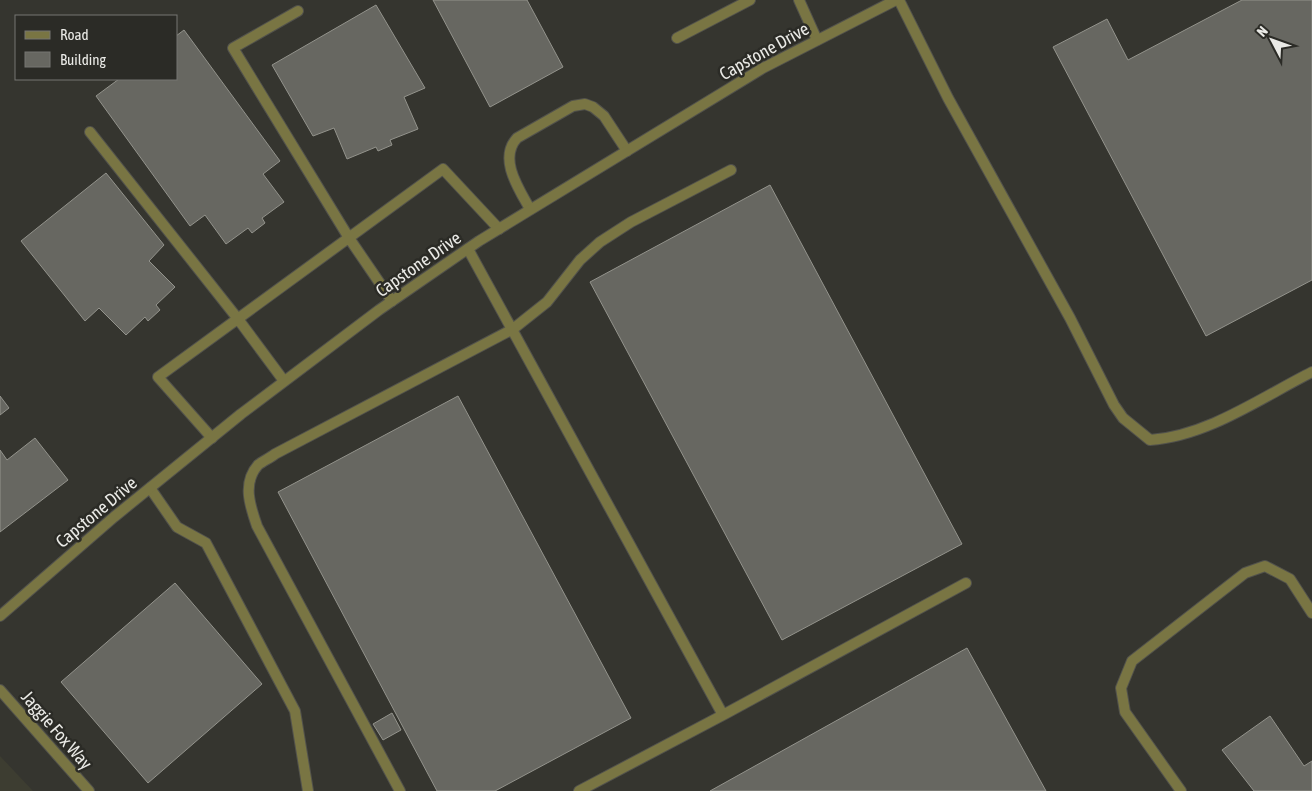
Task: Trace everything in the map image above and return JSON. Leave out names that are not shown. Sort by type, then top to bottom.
[{"type":"street","points":[[676,38],[750,0]]},
{"type":"street","points":[[798,0],[817,40]]},
{"type":"street","points":[[898,0],[948,98],[1123,418],[1150,440],[1169,439],[1209,426],[1312,372]]},
{"type":"street","name":"Capstone Drive","points":[[0,616],[114,517],[284,381],[468,249],[530,209],[763,68],[898,0]]},
{"type":"street","points":[[298,11],[233,48],[349,238],[392,302]]},
{"type":"street","points":[[530,209],[514,180],[510,167],[511,145],[518,138],[573,106],[585,104],[593,107],[604,116],[627,151]]},
{"type":"street","points":[[90,132],[238,319],[284,381]]},
{"type":"street","points":[[212,438],[158,377],[443,169],[499,229]]},
{"type":"street","points":[[400,791],[256,526],[249,505],[248,490],[251,477],[258,465],[275,454],[513,329],[547,302],[580,260],[600,242],[632,222],[730,170]]},
{"type":"street","points":[[468,249],[723,715]]},
{"type":"street","points":[[150,488],[177,527],[206,543],[295,712],[308,791]]},
{"type":"street","points":[[1180,791],[1125,712],[1121,688],[1132,661],[1245,572],[1265,566],[1290,579],[1312,613]]},
{"type":"street","points":[[579,791],[966,583]]},
{"type":"street","name":"Jaggie Fox Way","points":[[0,690],[88,791]]},
{"type":"shaded area","points":[[0,756],[33,791],[0,791]]},
{"type":"building","points":[[433,0],[527,0],[563,67],[490,107]]},
{"type":"building","points":[[1242,0],[1312,0],[1312,280],[1206,336],[1053,47],[1107,19],[1128,60]]},
{"type":"building","points":[[376,5],[425,88],[404,97],[418,129],[390,140],[392,145],[378,151],[376,147],[347,159],[334,128],[313,136],[272,65]]},
{"type":"building","points":[[184,30],[280,161],[263,174],[284,202],[262,218],[265,223],[252,233],[248,228],[226,244],[205,215],[190,226],[96,96],[118,80],[178,80],[178,34]]},
{"type":"building","points":[[106,173],[164,245],[149,261],[175,287],[156,305],[160,310],[148,321],[145,317],[126,335],[99,308],[85,321],[21,241]]},
{"type":"building","points":[[770,185],[962,544],[782,640],[590,282]]},
{"type":"building","points":[[0,396],[9,408],[0,415]]},
{"type":"building","points":[[458,396],[631,718],[495,791],[437,791],[278,492]]},
{"type":"building","points":[[35,438],[68,480],[0,532],[0,450],[7,460]]},
{"type":"building","points":[[175,583],[262,684],[148,783],[61,682]]},
{"type":"building","points":[[967,648],[1046,791],[710,791]]},
{"type":"building","points":[[392,713],[401,730],[383,740],[373,724]]},
{"type":"building","points":[[1270,716],[1304,766],[1312,761],[1312,791],[1254,791],[1222,750]]}]
